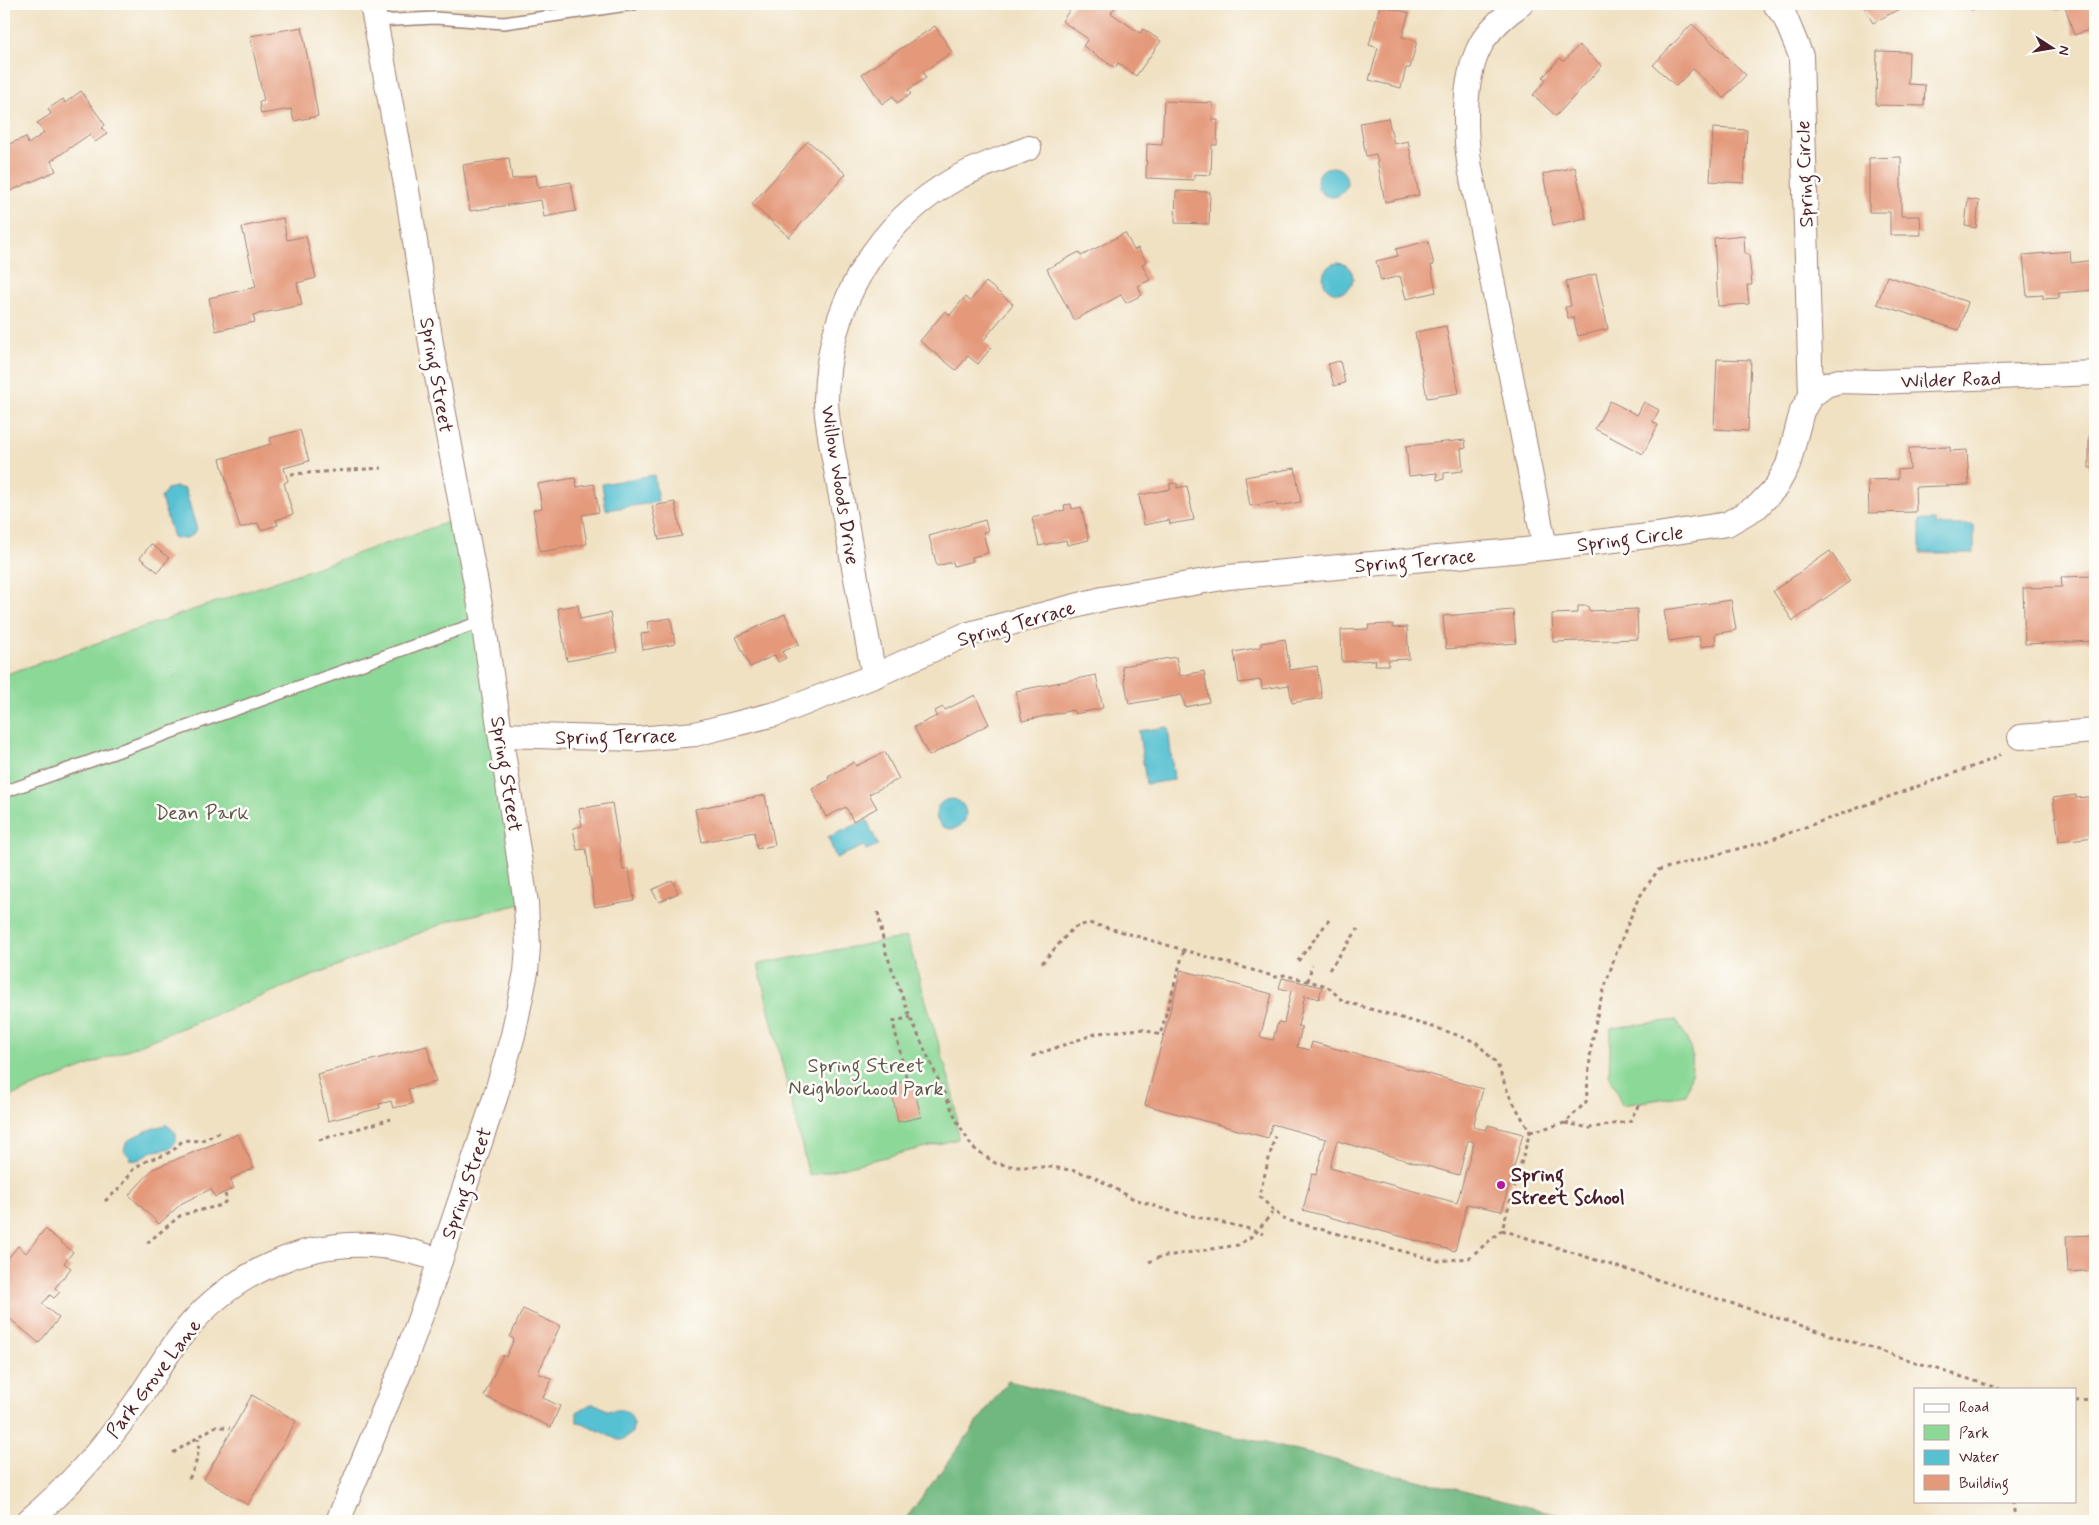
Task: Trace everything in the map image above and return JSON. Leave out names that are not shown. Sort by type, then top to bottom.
[{"type":"street","points":[[1521,4],[1510,11],[1484,39],[1470,74],[1466,115],[1470,168],[1545,548]]},
{"type":"street","name":"Spring Circle","points":[[1545,548],[1657,535],[1727,524],[1758,506],[1776,488],[1788,465],[1802,411],[1811,396],[1801,56],[1785,17],[1775,4]]},
{"type":"street","name":"Spring Street","points":[[338,1521],[402,1367],[495,1098],[519,1011],[528,948],[526,903],[483,622],[432,350],[407,190],[374,12]]},
{"type":"street","name":"Willow Woods Drive","points":[[874,676],[831,442],[826,403],[827,376],[833,340],[843,310],[858,277],[888,232],[919,203],[956,179],[1029,148]]},
{"type":"street","name":"Wilder Road","points":[[1811,396],[1826,385],[1839,381],[1876,382],[2095,373]]},
{"type":"street","name":"Spring Terrace","points":[[501,735],[638,740],[695,734],[779,713],[874,676],[965,635],[1102,599],[1228,577],[1545,548]]},
{"type":"street","points":[[2020,737],[2095,731]]},
{"type":"street","name":"Park Grove Lane","points":[[28,1521],[82,1470],[135,1404],[184,1332],[215,1300],[233,1286],[271,1264],[314,1250],[336,1247],[380,1246],[402,1249],[440,1260]]},
{"type":"lane","points":[[374,12],[504,23],[634,4]]},
{"type":"lane","points":[[4,792],[483,622]]},
{"type":"path","points":[[292,474],[382,468]]},
{"type":"path","points":[[1565,1123],[1586,1102],[1590,1048],[1599,1005],[1615,956],[1638,899],[1658,870],[1764,842],[1996,758],[2020,737]]},
{"type":"path","points":[[878,912],[885,950],[910,1018],[956,1122],[972,1147],[995,1163],[1016,1167],[1052,1167],[1076,1171],[1092,1176],[1132,1198],[1166,1210],[1263,1234]]},
{"type":"path","points":[[1298,961],[1329,920]]},
{"type":"path","points":[[1042,963],[1073,928],[1088,923],[1276,977],[1284,975],[1327,986],[1343,1001],[1443,1030],[1476,1042],[1497,1064],[1509,1096],[1530,1132],[1502,1230],[1469,1258],[1439,1261],[1283,1219],[1259,1196],[1274,1136]]},
{"type":"path","points":[[1329,970],[1358,929]]},
{"type":"path","points":[[1032,1056],[1098,1033],[1142,1029],[1160,1035],[1184,950]]},
{"type":"path","points":[[1308,981],[1312,965]]},
{"type":"path","points":[[906,1077],[893,1022],[910,1018]]},
{"type":"path","points":[[1530,1132],[1565,1123],[1590,1128],[1630,1121],[1640,1102]]},
{"type":"path","points":[[319,1140],[391,1119]]},
{"type":"path","points":[[105,1201],[121,1187],[134,1168],[148,1160],[165,1155],[176,1148],[183,1140],[200,1141],[223,1131]]},
{"type":"path","points":[[146,1243],[182,1215],[222,1205],[227,1200],[225,1194]]},
{"type":"path","points":[[1149,1262],[1160,1257],[1238,1245],[1256,1232],[1272,1213]]},
{"type":"path","points":[[1502,1230],[1997,1388]]},
{"type":"path","points":[[2076,1402],[2095,1400]]},
{"type":"path","points":[[173,1453],[216,1426],[230,1428]]},
{"type":"path","points":[[189,1478],[197,1463],[200,1450],[198,1438]]},
{"type":"path","points":[[2013,1502],[2015,1521]]},
{"type":"green space","name":"Dean Park","points":[[463,517],[526,903],[452,920],[4,1099],[4,675]]},
{"type":"green space","name":"Spring Street Neighborhood Park","points":[[907,937],[954,1096],[958,1139],[809,1176],[758,964]]},
{"type":"green space","points":[[1676,1020],[1687,1040],[1692,1056],[1691,1073],[1686,1095],[1622,1105],[1609,1074],[1611,1028]]},
{"type":"green space","points":[[1008,1381],[1587,1521],[904,1521]]},
{"type":"water","points":[[1332,167],[1343,171],[1347,182],[1343,193],[1332,197],[1321,193],[1317,182],[1321,171]]},
{"type":"water","points":[[1338,263],[1349,267],[1353,278],[1349,289],[1338,293],[1327,289],[1323,278],[1327,267]]},
{"type":"water","points":[[654,475],[658,502],[606,510],[602,484]]},
{"type":"water","points":[[176,487],[185,489],[197,530],[189,537],[183,539],[173,537],[161,498],[167,489]]},
{"type":"water","points":[[1920,520],[1935,520],[1936,525],[1974,525],[1974,553],[1920,553]]},
{"type":"water","points":[[1168,727],[1174,780],[1146,784],[1139,731]]},
{"type":"water","points":[[951,799],[962,803],[966,814],[962,825],[951,829],[940,825],[936,814],[940,803]]},
{"type":"water","points":[[867,820],[878,845],[866,850],[864,846],[836,858],[828,837]]},
{"type":"water","points":[[167,1125],[176,1133],[176,1141],[171,1148],[150,1152],[139,1160],[129,1159],[130,1157],[124,1151],[128,1141],[147,1131]]},
{"type":"water","points":[[591,1404],[598,1405],[607,1410],[623,1410],[627,1412],[633,1422],[631,1434],[622,1440],[618,1440],[577,1422],[577,1412]]},
{"type":"building","points":[[1074,4],[1117,4],[1111,13],[1140,33],[1143,29],[1161,41],[1136,76],[1118,63],[1115,68],[1083,46],[1088,39],[1062,21]]},
{"type":"building","points":[[1862,4],[1898,4],[1901,8],[1873,23]]},
{"type":"building","points":[[1969,4],[1986,4],[1986,6],[1971,10]]},
{"type":"building","points":[[2052,4],[2095,4],[2095,28],[2074,35],[2065,6],[2054,9]]},
{"type":"building","points":[[1380,5],[1409,13],[1402,37],[1417,41],[1410,68],[1406,68],[1401,88],[1369,80],[1378,48],[1369,45]]},
{"type":"building","points":[[1692,24],[1746,75],[1724,98],[1693,69],[1676,86],[1653,65]]},
{"type":"building","points":[[935,26],[952,52],[923,72],[926,78],[908,90],[911,94],[897,103],[893,96],[882,104],[862,74]]},
{"type":"building","points":[[302,27],[318,116],[294,121],[291,109],[261,114],[259,102],[264,101],[250,36]]},
{"type":"building","points":[[1579,45],[1602,66],[1556,116],[1533,95],[1546,80],[1543,77],[1560,58],[1564,61]]},
{"type":"building","points":[[1877,51],[1909,52],[1908,84],[1925,85],[1924,106],[1876,105]]},
{"type":"building","points":[[81,91],[105,125],[102,128],[107,134],[95,142],[90,134],[51,161],[56,171],[8,192],[4,180],[4,146],[26,137],[28,144],[44,133],[37,123],[51,114],[48,109],[63,99],[65,103]]},
{"type":"building","points":[[1164,101],[1213,103],[1212,120],[1218,120],[1217,145],[1212,145],[1211,175],[1194,174],[1194,180],[1146,178],[1147,144],[1162,145]]},
{"type":"building","points":[[1388,118],[1394,144],[1408,141],[1419,195],[1385,202],[1376,154],[1366,156],[1360,123]]},
{"type":"building","points":[[1713,128],[1747,130],[1744,183],[1710,181]]},
{"type":"building","points":[[808,141],[846,174],[789,237],[752,204]]},
{"type":"building","points":[[1901,157],[1901,216],[1920,216],[1921,235],[1890,235],[1890,212],[1869,212],[1869,158]]},
{"type":"building","points":[[509,158],[512,179],[536,175],[538,188],[571,182],[576,211],[544,217],[541,200],[470,211],[463,165]]},
{"type":"building","points":[[1575,167],[1586,218],[1553,225],[1543,174]]},
{"type":"building","points":[[1176,191],[1210,192],[1209,224],[1175,223]]},
{"type":"building","points":[[1968,199],[1979,201],[1976,228],[1965,226]]},
{"type":"building","points":[[283,218],[287,240],[306,236],[316,278],[297,283],[302,305],[253,315],[255,322],[216,331],[209,298],[256,287],[242,227]]},
{"type":"building","points":[[1125,233],[1134,250],[1138,248],[1146,262],[1142,264],[1150,280],[1138,286],[1142,295],[1126,303],[1121,295],[1074,320],[1047,269],[1079,252],[1081,256]]},
{"type":"building","points":[[1744,235],[1745,254],[1749,254],[1752,285],[1747,285],[1749,304],[1718,306],[1714,238]]},
{"type":"building","points":[[1428,241],[1434,265],[1431,265],[1436,292],[1406,299],[1400,276],[1381,281],[1376,261],[1398,256],[1396,249]]},
{"type":"building","points":[[2070,251],[2071,263],[2095,260],[2095,290],[2059,293],[2059,298],[2043,299],[2043,295],[2027,296],[2023,255]]},
{"type":"building","points":[[1596,274],[1608,329],[1578,336],[1573,317],[1568,318],[1565,307],[1571,306],[1566,281]]},
{"type":"building","points":[[1887,276],[1968,302],[1959,330],[1877,304]]},
{"type":"building","points":[[986,282],[1013,304],[983,341],[991,348],[978,364],[968,356],[956,370],[920,341],[945,311],[950,315],[965,297],[970,301]]},
{"type":"building","points":[[1446,326],[1459,393],[1427,398],[1415,332]]},
{"type":"building","points":[[1717,359],[1751,360],[1748,431],[1714,429]]},
{"type":"building","points":[[1340,361],[1345,383],[1334,386],[1328,364]]},
{"type":"building","points":[[1610,401],[1637,415],[1644,402],[1659,410],[1653,422],[1658,425],[1643,454],[1595,429]]},
{"type":"building","points":[[300,430],[309,461],[284,468],[288,481],[284,483],[293,514],[276,520],[278,525],[261,530],[258,523],[240,528],[220,459],[271,444],[270,438]]},
{"type":"building","points":[[2095,435],[2095,468],[2089,468],[2089,436]]},
{"type":"building","points":[[1465,440],[1466,448],[1461,449],[1463,471],[1444,473],[1444,479],[1437,480],[1437,473],[1409,476],[1406,446]]},
{"type":"building","points":[[1950,447],[1950,451],[1967,450],[1969,485],[1915,487],[1916,512],[1869,513],[1868,480],[1898,479],[1898,470],[1910,469],[1909,448]]},
{"type":"building","points":[[1295,468],[1301,502],[1277,506],[1276,502],[1250,506],[1245,477]]},
{"type":"building","points":[[575,478],[577,487],[594,484],[599,512],[582,515],[587,544],[540,552],[533,510],[542,508],[538,484]]},
{"type":"building","points":[[1177,483],[1177,488],[1187,486],[1194,520],[1170,524],[1169,520],[1144,525],[1139,495],[1171,489],[1169,484]]},
{"type":"building","points":[[675,502],[682,536],[659,540],[652,506]]},
{"type":"building","points":[[1071,504],[1072,509],[1081,507],[1089,540],[1067,545],[1066,540],[1039,546],[1032,518],[1065,510],[1064,505]]},
{"type":"building","points":[[985,520],[988,531],[983,532],[988,553],[972,557],[973,561],[954,566],[953,562],[937,566],[929,536]]},
{"type":"building","points":[[151,544],[169,558],[158,572],[140,558]]},
{"type":"building","points":[[1830,551],[1850,581],[1793,621],[1773,591]]},
{"type":"building","points":[[2092,576],[2095,641],[2025,644],[2023,588],[2062,587],[2061,577]]},
{"type":"building","points":[[1731,600],[1736,630],[1715,634],[1716,644],[1701,647],[1699,636],[1669,641],[1664,610]]},
{"type":"building","points":[[578,605],[580,619],[610,613],[617,652],[567,661],[558,608]]},
{"type":"building","points":[[1578,606],[1588,606],[1589,611],[1637,609],[1638,639],[1553,642],[1552,614],[1578,613]]},
{"type":"building","points":[[1513,610],[1516,643],[1446,649],[1443,616]]},
{"type":"building","points":[[785,614],[799,644],[782,652],[786,658],[778,662],[775,655],[750,667],[736,637]]},
{"type":"building","points":[[671,618],[675,644],[643,650],[641,634],[649,633],[647,622]]},
{"type":"building","points":[[1393,624],[1393,628],[1407,627],[1409,659],[1388,660],[1389,665],[1375,665],[1376,660],[1342,662],[1341,630],[1369,629],[1368,625]]},
{"type":"building","points":[[1285,639],[1290,670],[1317,666],[1322,698],[1292,703],[1289,685],[1262,689],[1261,680],[1239,683],[1234,652],[1261,647],[1261,643]]},
{"type":"building","points":[[1176,657],[1180,676],[1204,671],[1209,702],[1185,707],[1182,695],[1129,704],[1122,666]]},
{"type":"building","points":[[1096,675],[1103,708],[1075,714],[1073,710],[1022,721],[1016,691]]},
{"type":"building","points":[[975,695],[989,724],[929,756],[914,727],[937,716],[935,711],[943,707],[945,710]]},
{"type":"building","points":[[885,752],[899,779],[869,794],[877,808],[853,821],[846,807],[826,817],[812,789],[829,780],[828,777],[854,762],[856,766]]},
{"type":"building","points":[[765,795],[775,845],[757,849],[754,832],[702,842],[695,809]]},
{"type":"building","points":[[2076,795],[2076,798],[2095,796],[2095,837],[2059,841],[2053,798]]},
{"type":"building","points":[[612,803],[623,870],[629,869],[634,900],[595,907],[586,849],[577,850],[573,828],[582,826],[579,809]]},
{"type":"building","points":[[672,880],[678,893],[659,902],[652,890]]},
{"type":"building","name":"Spring Street School","points":[[1181,970],[1272,994],[1260,1037],[1273,1040],[1278,1022],[1284,1023],[1291,991],[1279,988],[1282,978],[1322,987],[1319,999],[1305,995],[1298,1026],[1302,1027],[1297,1047],[1310,1050],[1312,1042],[1483,1089],[1473,1127],[1486,1130],[1488,1125],[1523,1134],[1502,1211],[1467,1204],[1455,1251],[1303,1210],[1312,1174],[1316,1175],[1326,1139],[1272,1124],[1268,1138],[1145,1105]],"holes":[[[1468,1140],[1474,1142],[1457,1203],[1330,1168],[1337,1141],[1459,1175]]]},
{"type":"building","points":[[427,1046],[436,1082],[408,1089],[412,1104],[393,1108],[391,1101],[379,1104],[380,1108],[328,1121],[317,1074]]},
{"type":"building","points":[[912,1079],[921,1117],[898,1122],[890,1085]]},
{"type":"building","points":[[238,1134],[254,1168],[230,1179],[234,1188],[215,1197],[211,1189],[182,1203],[159,1224],[129,1195],[153,1169]]},
{"type":"building","points":[[45,1229],[73,1252],[64,1263],[71,1268],[55,1288],[60,1292],[54,1298],[50,1295],[42,1304],[59,1318],[39,1343],[4,1314],[6,1309],[4,1308],[4,1263],[18,1246],[26,1253]]},
{"type":"building","points":[[2095,1235],[2095,1270],[2068,1272],[2066,1236]]},
{"type":"building","points":[[523,1309],[560,1326],[538,1373],[552,1379],[543,1398],[560,1406],[551,1427],[484,1396],[503,1355],[506,1357],[514,1339],[510,1337]]},
{"type":"building","points":[[252,1395],[296,1421],[248,1505],[204,1479]]},
{"type":"place","name":"Spring Street School","points":[[1501,1185]]}]
